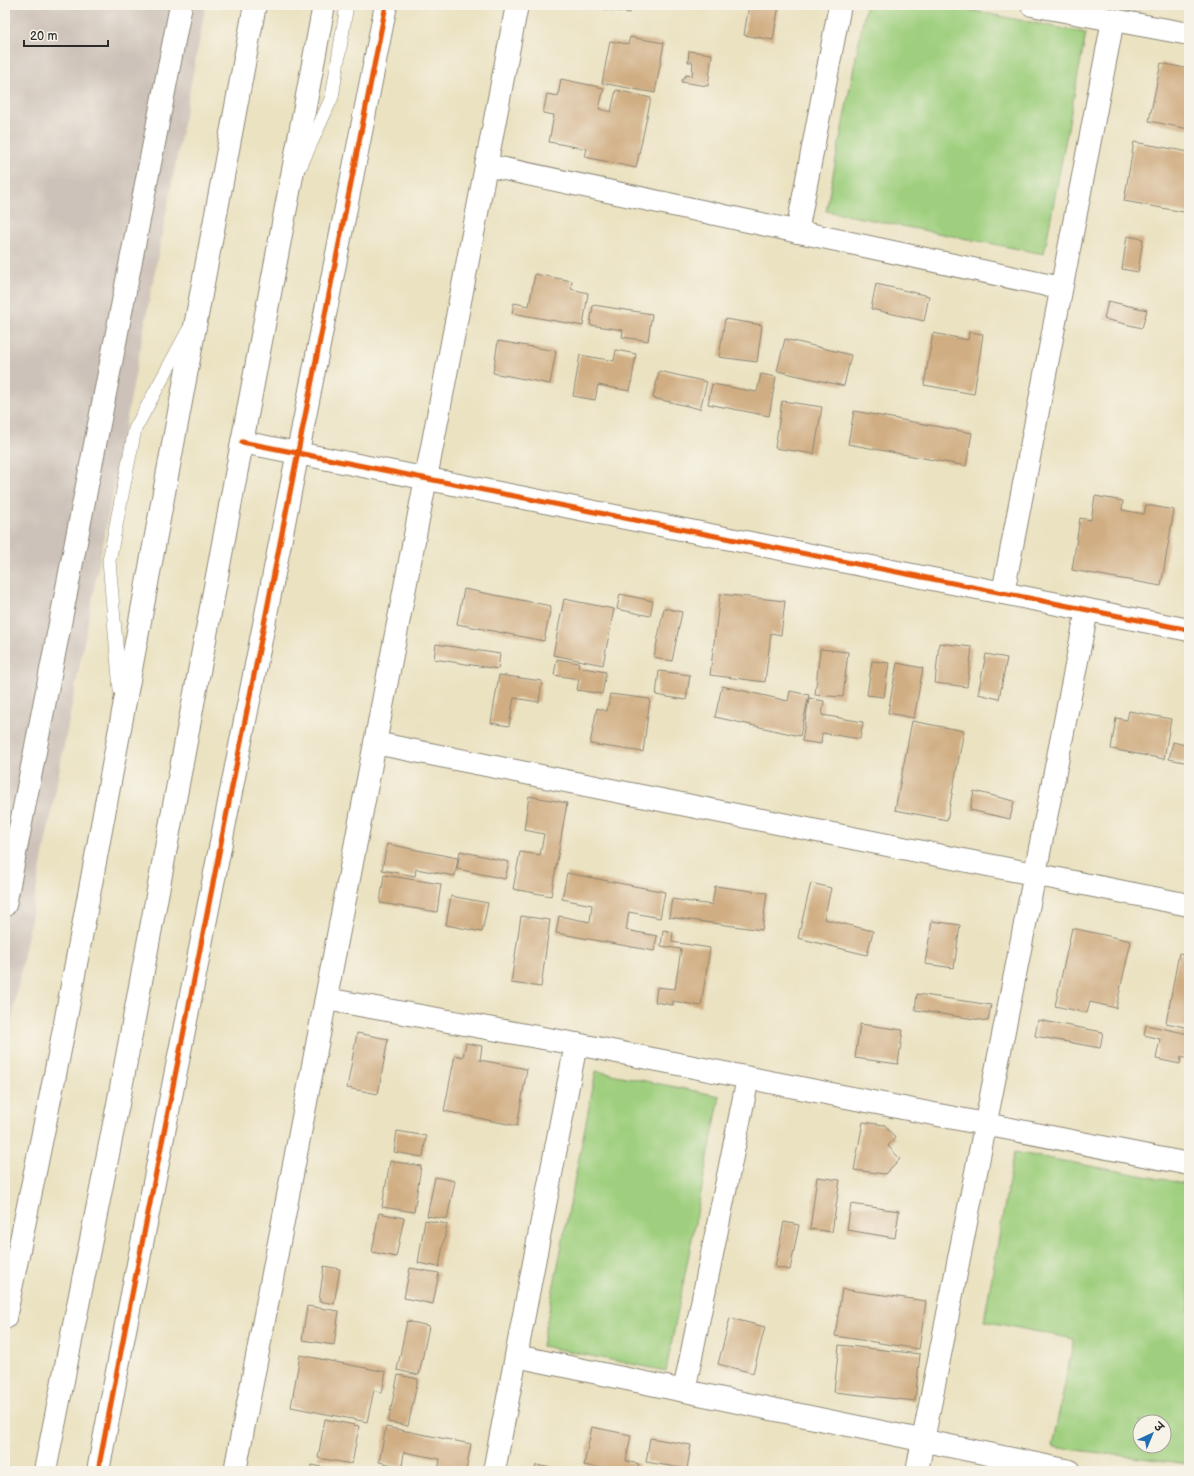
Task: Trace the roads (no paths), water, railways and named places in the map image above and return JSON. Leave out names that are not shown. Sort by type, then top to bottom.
[{"type":"street","points":[[5,905],[181,5]]},
{"type":"street","points":[[5,1318],[59,1055],[255,5]]},
{"type":"street","points":[[45,1471],[119,1096],[324,5]]},
{"type":"street","points":[[98,1471],[124,1330],[386,5]]},
{"type":"street","points":[[236,1471],[517,5]]},
{"type":"street","points":[[797,232],[840,5]]},
{"type":"street","points":[[1032,5],[1189,34]]},
{"type":"street","points":[[1003,593],[1113,20]]},
{"type":"street","points":[[486,165],[1061,288]]},
{"type":"street","points":[[242,442],[1189,630]]},
{"type":"street","points":[[917,1471],[1087,610]]},
{"type":"street","points":[[375,743],[1189,905]]},
{"type":"street","points":[[326,999],[576,1044],[1189,1164]]},
{"type":"street","points":[[494,1471],[576,1044]]},
{"type":"street","points":[[684,1391],[748,1078]]},
{"type":"street","points":[[516,1356],[1070,1471]]},
{"type":"lane","points":[[289,192],[332,97],[347,5]]},
{"type":"lane","points":[[122,714],[109,561],[135,429],[197,312]]}]
